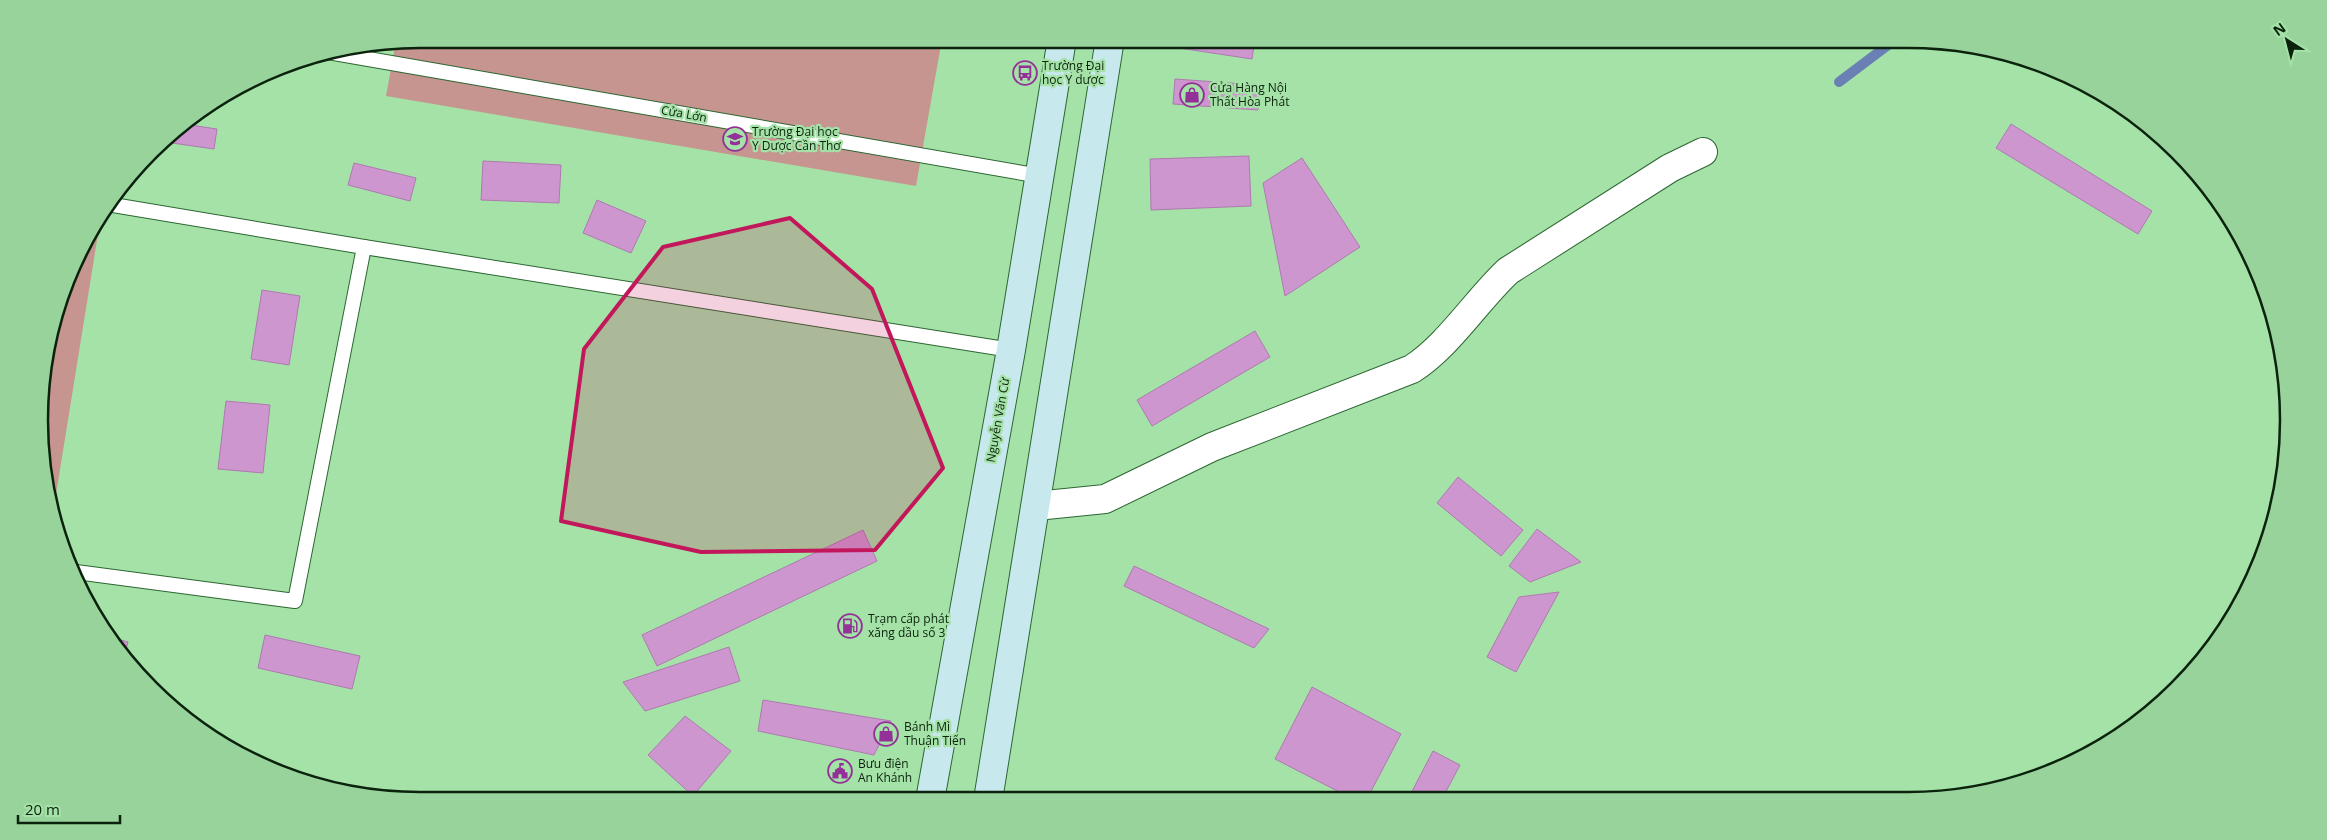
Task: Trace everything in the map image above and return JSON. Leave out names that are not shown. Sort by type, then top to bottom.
[{"type":"main road","name":"Nguyễn Văn Cừ","points":[[931,792],[1011,350],[1061,48]]},
{"type":"main road","points":[[989,792],[1109,48]]},
{"type":"street","points":[[1036,506],[1105,499],[1212,447],[1412,369],[1428,358],[1488,290],[1508,271],[1670,168],[1703,152]]},
{"type":"lane","name":"Cửa Lớn","points":[[346,55],[1040,176]]},
{"type":"lane","points":[[115,205],[1011,350]]},
{"type":"lane","points":[[80,573],[295,601],[364,247]]},
{"type":"highlighted area","points":[[790,218],[872,289],[943,468],[875,550],[701,552],[561,521],[584,349],[663,247]]},
{"type":"shaded area","points":[[396,48],[940,48],[916,186],[386,96]]},
{"type":"shaded area","points":[[98,232],[56,496],[48,444],[48,396],[51,371],[60,324],[67,300],[86,255]]},
{"type":"building","points":[[1179,48],[1254,48],[1252,59]]},
{"type":"building","points":[[1175,79],[1259,85],[1258,110],[1173,104]]},
{"type":"building","points":[[2011,124],[2152,211],[2138,234],[1996,148]]},
{"type":"building","points":[[192,125],[217,129],[214,149],[172,143]]},
{"type":"building","points":[[1249,156],[1251,206],[1151,210],[1150,159]]},
{"type":"building","points":[[1302,158],[1360,247],[1285,296],[1263,183]]},
{"type":"building","points":[[483,161],[561,165],[559,203],[481,200]]},
{"type":"building","points":[[354,163],[416,178],[410,201],[348,185]]},
{"type":"building","points":[[597,200],[646,221],[631,253],[583,233]]},
{"type":"building","points":[[262,290],[300,296],[289,365],[251,359]]},
{"type":"building","points":[[1255,331],[1270,357],[1152,426],[1137,400]]},
{"type":"building","points":[[226,401],[270,405],[263,473],[218,469]]},
{"type":"building","points":[[1458,477],[1523,530],[1501,556],[1437,503]]},
{"type":"building","points":[[1537,529],[1581,562],[1530,582],[1509,566]]},
{"type":"building","points":[[863,530],[877,561],[657,666],[642,635]]},
{"type":"building","points":[[1134,566],[1269,629],[1254,648],[1124,586]]},
{"type":"building","points":[[1559,592],[1516,672],[1487,657],[1519,597]]},
{"type":"building","points":[[265,635],[360,656],[352,689],[258,668]]},
{"type":"building","points":[[119,639],[128,642],[126,649]]},
{"type":"building","points":[[729,647],[740,681],[645,711],[623,682]]},
{"type":"building","points":[[1312,687],[1401,734],[1371,792],[1339,792],[1275,759]]},
{"type":"building","points":[[763,700],[891,721],[874,755],[758,731]]},
{"type":"building","points":[[685,716],[731,751],[696,792],[689,792],[648,755]]},
{"type":"building","points":[[1433,751],[1460,765],[1446,792],[1412,792]]},
{"type":"waterway","points":[[1839,82],[1884,48]]},
{"type":"place","name":"Trường Đại học Y dược","points":[[1025,73]]},
{"type":"place","name":"Cửa Hàng Nội Thất Hòa Phát","points":[[1192,95]]},
{"type":"place","name":"Trường Đại học Y Dược Cần Thơ","points":[[735,139]]},
{"type":"place","name":"Trạm cấp phát xăng dầu số 3","points":[[850,626]]},
{"type":"place","name":"Bánh Mì Thuận Tiến","points":[[886,734]]},
{"type":"place","name":"Bưu điện An Khánh","points":[[840,771]]}]
